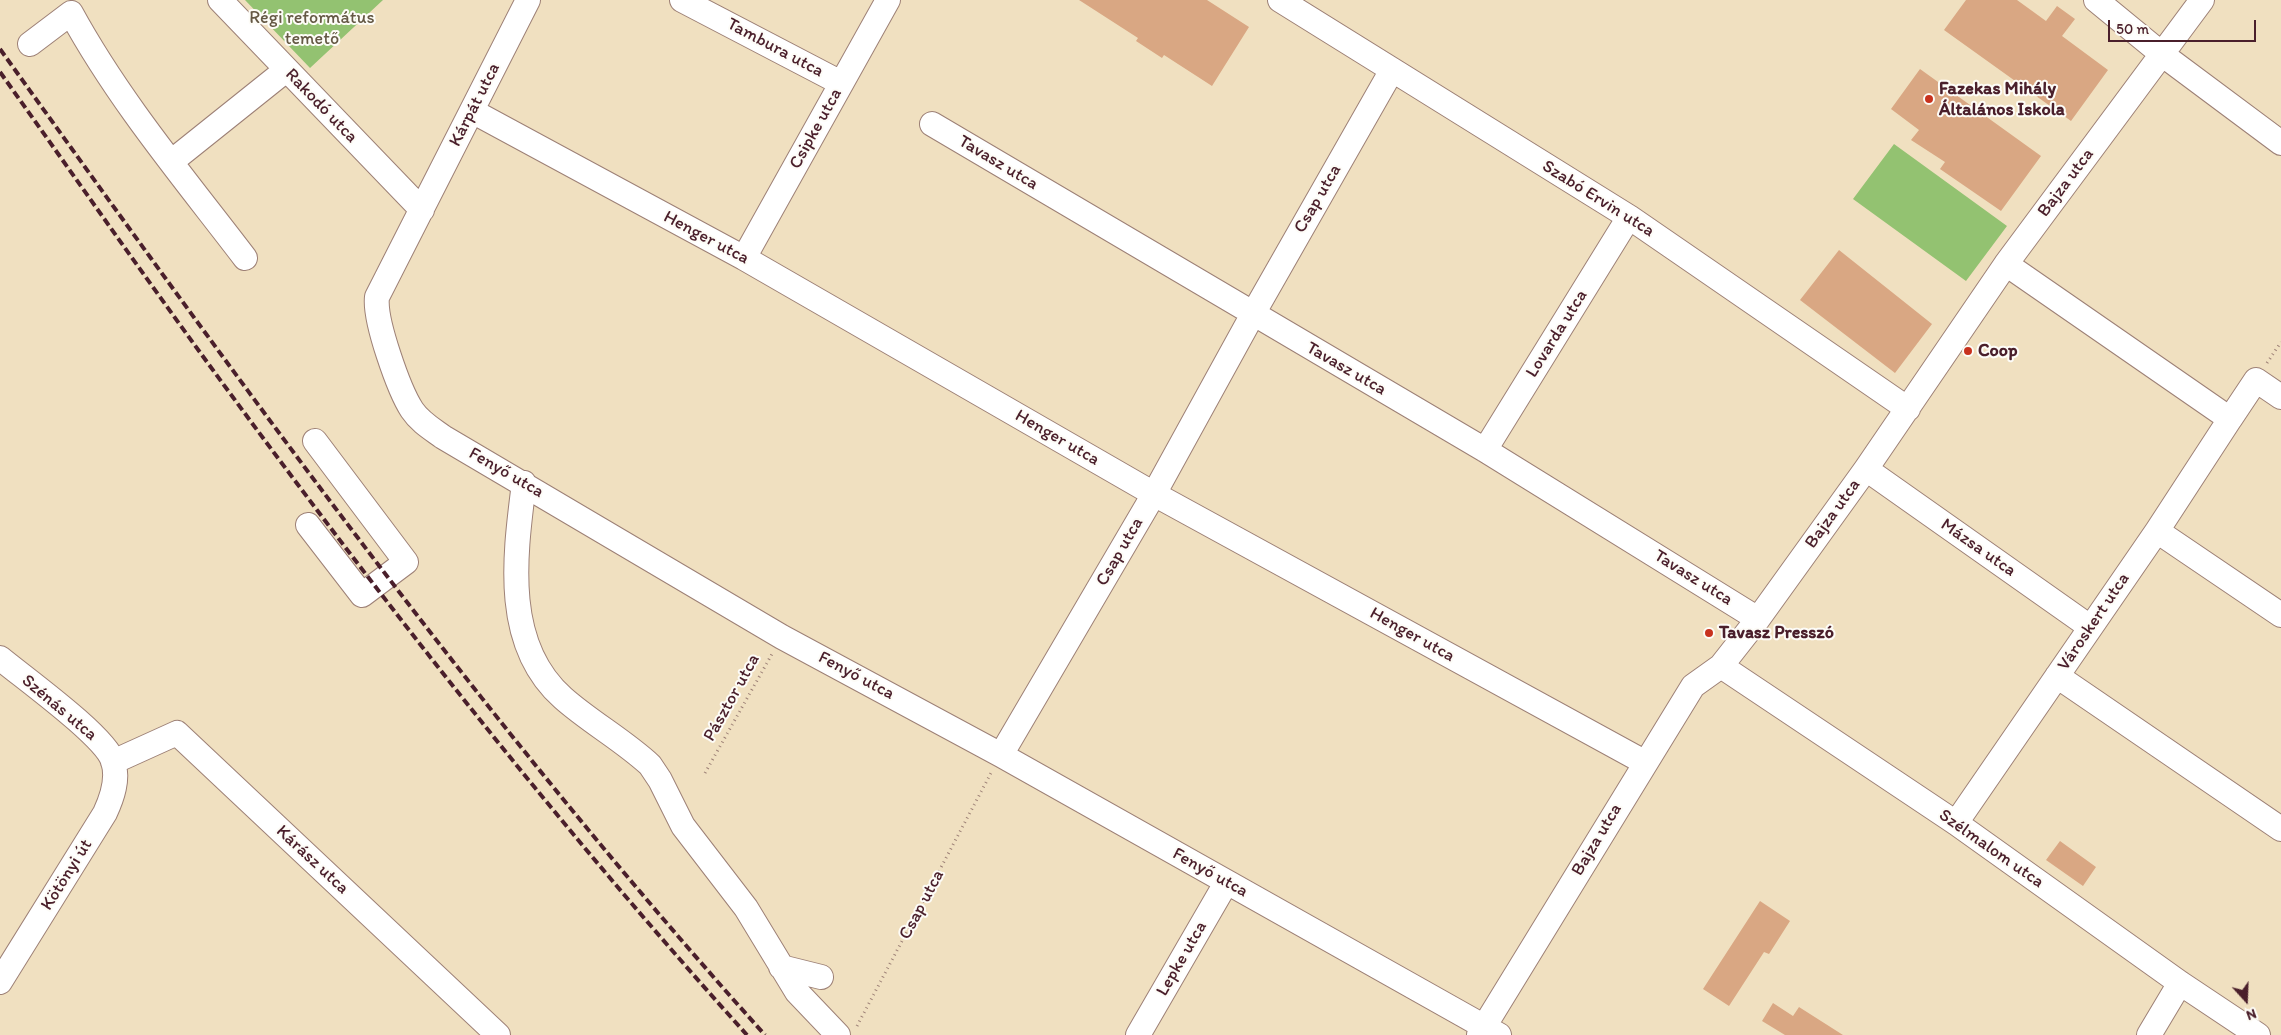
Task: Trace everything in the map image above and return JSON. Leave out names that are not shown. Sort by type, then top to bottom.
[{"type":"street","name":"Rakodó utca","points":[[220,0],[422,210]]},
{"type":"street","name":"Kárpát utca","points":[[422,210],[528,0]]},
{"type":"street","name":"Tambura utca","points":[[682,0],[841,83]]},
{"type":"street","name":"Csipke utca","points":[[744,258],[888,0]]},
{"type":"street","name":"Szabó Ervin utca","points":[[1280,0],[1629,217],[1908,409]]},
{"type":"street","points":[[2096,0],[2163,55],[2281,143]]},
{"type":"street","name":"Bajza utca","points":[[1487,1032],[1644,762],[1693,686],[1721,666],[1758,619],[1908,409],[2006,264],[2202,0]]},
{"type":"street","points":[[30,44],[71,12],[92,52],[116,90],[245,258]]},
{"type":"street","points":[[171,162],[286,70]]},
{"type":"street","name":"Csap utca","points":[[1001,755],[1154,494],[1252,314],[1392,70]]},
{"type":"street","name":"Henger utca","points":[[472,111],[744,258],[1154,494],[1644,762]]},
{"type":"street","name":"Tavasz utca","points":[[932,124],[1485,450],[1758,619]]},
{"type":"street","name":"Fenyő utca","points":[[422,210],[377,297],[376,306],[377,319],[405,398],[423,423],[782,636],[1001,755],[1487,1032]]},
{"type":"street","name":"Lovarda utca","points":[[1485,450],[1629,217]]},
{"type":"street","points":[[2006,264],[2230,419]]},
{"type":"street","name":"Városkert utca","points":[[1956,824],[2157,531],[2256,380],[2281,397]]},
{"type":"street","points":[[308,525],[362,595],[406,562],[315,441]]},
{"type":"street","name":"Mázsa utca","points":[[1866,469],[2090,627]]},
{"type":"street","points":[[524,484],[516,545],[517,603],[522,634],[529,652],[549,684],[562,697],[650,765],[660,780],[683,826],[746,908],[797,992],[838,1035]]},
{"type":"street","points":[[2157,531],[2281,615]]},
{"type":"street","name":"Szénás utca","points":[[0,658],[92,733],[108,751],[113,762]]},
{"type":"street","name":"Szélmalom utca","points":[[1721,666],[1956,824],[2180,983],[2258,1035]]},
{"type":"street","points":[[2057,676],[2281,829]]},
{"type":"street","name":"Kárász utca","points":[[113,762],[177,734],[498,1035]]},
{"type":"street","name":"Kötönyi út","points":[[0,982],[105,814],[112,799],[114,786],[113,762]]},
{"type":"street","name":"Lepke utca","points":[[1138,1035],[1226,883]]},
{"type":"street","points":[[781,967],[821,977]]},
{"type":"street","points":[[2149,1035],[2180,983]]},
{"type":"path","name":"Pásztor utca","points":[[705,773],[782,636]]},
{"type":"path","name":"Csap utca","points":[[852,1035],[1001,755]]},
{"type":"green space","name":"Régi református temető","points":[[245,0],[383,0],[310,68]]},
{"type":"green space","points":[[1894,144],[2007,226],[1966,281],[1853,199]]},
{"type":"building","points":[[1079,0],[1207,0],[1249,27],[1212,86],[1164,55],[1162,58],[1136,41],[1138,38]]},
{"type":"building","points":[[1966,0],[2017,0],[2046,21],[2057,6],[2075,19],[2062,36],[2108,70],[2071,121],[1944,30]]},
{"type":"building","points":[[1920,69],[2041,156],[2001,211],[1940,169],[1945,162],[1911,140],[1919,130],[1891,109]]},
{"type":"building","points":[[1839,250],[1932,324],[1895,373],[1800,300]]},
{"type":"building","points":[[2060,841],[2096,867],[2083,886],[2046,860]]},
{"type":"building","points":[[1760,901],[1790,921],[1769,954],[1764,952],[1729,1006],[1703,989]]},
{"type":"building","points":[[1773,1003],[1793,1016],[1799,1007],[1843,1035],[1785,1035],[1762,1021]]},
{"type":"railway","points":[[0,49],[275,428],[464,676],[562,798],[765,1035]]},
{"type":"railway","points":[[0,72],[232,396],[355,560],[546,802],[747,1035]]},
{"type":"place","name":"Fazekas Mihály Általános Iskola","points":[[1929,99]]},
{"type":"place","name":"Coop","points":[[1968,351]]},
{"type":"place","name":"Tavasz Presszó","points":[[1709,633]]}]
